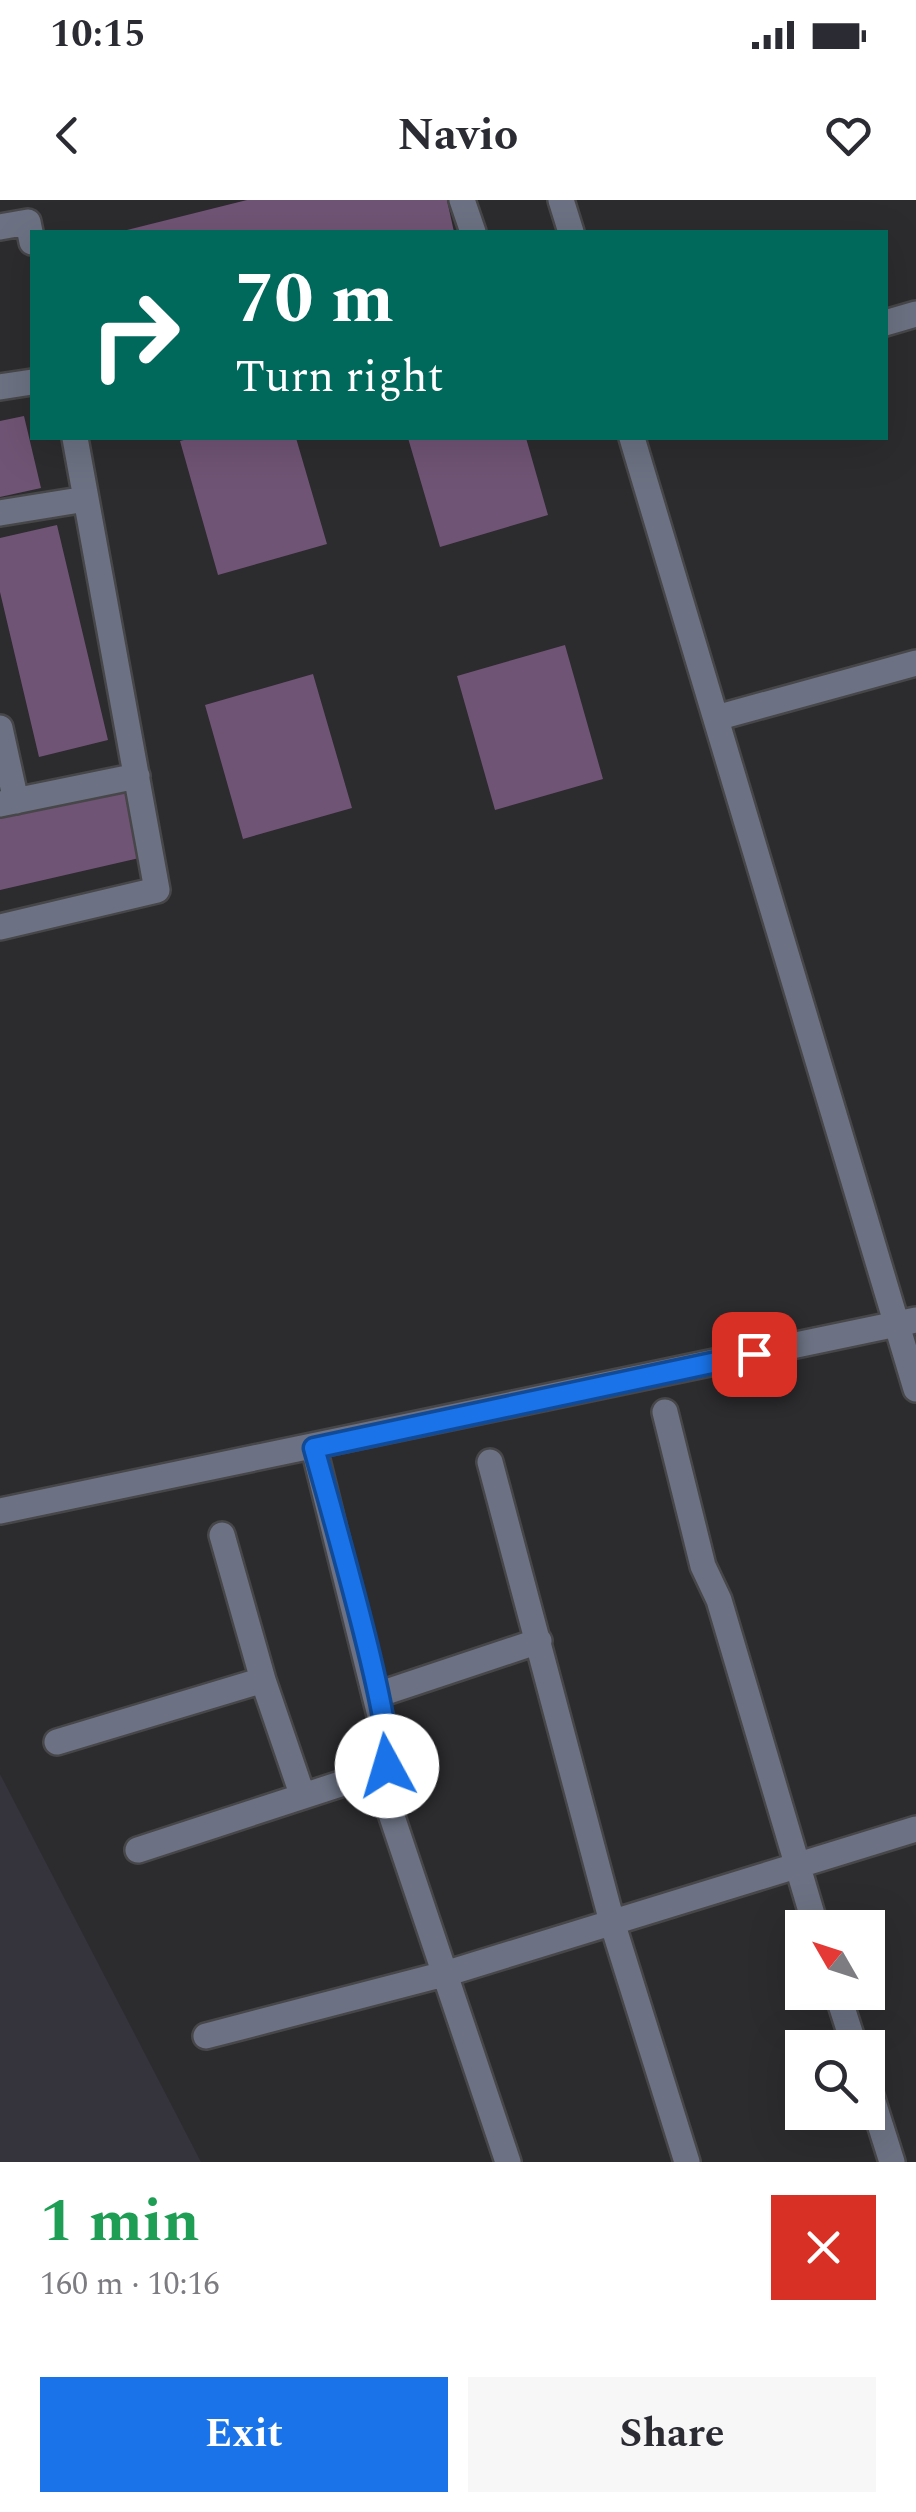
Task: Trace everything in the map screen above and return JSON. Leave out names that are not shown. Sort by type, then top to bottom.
[{"type":"street","points":[[462,200],[472,230]]},
{"type":"street","points":[[561,200],[570,230]]},
{"type":"street","points":[[0,227],[28,222],[30,232]]},
{"type":"street","points":[[888,321],[916,314]]},
{"type":"street","points":[[0,387],[30,382]]},
{"type":"street","points":[[0,927],[158,890],[74,440]]},
{"type":"street","points":[[633,440],[906,1322],[916,1389]]},
{"type":"street","points":[[0,513],[86,499]]},
{"type":"street","points":[[716,718],[916,663]]},
{"type":"street","points":[[0,728],[8,802],[137,776]]},
{"type":"street","points":[[0,1511],[906,1322]]},
{"type":"street","points":[[665,1412],[704,1566],[718,1600],[810,1910]]},
{"type":"street","points":[[138,1850],[387,1766],[390,1756],[377,1695],[314,1448]]},
{"type":"street","points":[[490,1462],[612,1922],[686,2162]]},
{"type":"street","points":[[222,1536],[263,1680],[302,1794]]},
{"type":"street","points":[[377,1695],[539,1641]]},
{"type":"street","points":[[57,1742],[263,1680]]},
{"type":"street","points":[[376,1772],[448,1974],[508,2162]]},
{"type":"street","points":[[206,2036],[448,1974],[916,1829]]},
{"type":"street","points":[[882,2130],[892,2162]]},
{"type":"shaded area","points":[[0,1774],[201,2162],[0,2162]]},
{"type":"building","points":[[247,200],[447,200],[454,230],[127,230]]},
{"type":"building","points":[[24,416],[41,488],[0,497],[0,421]]},
{"type":"building","points":[[297,440],[327,544],[218,575],[180,441]]},
{"type":"building","points":[[409,440],[527,440],[548,515],[440,547]]},
{"type":"building","points":[[57,525],[108,740],[39,757],[0,592],[0,538]]},
{"type":"building","points":[[565,645],[603,779],[495,810],[457,676]]},
{"type":"building","points":[[313,674],[352,808],[243,839],[205,705]]},
{"type":"building","points":[[132,787],[148,856],[0,890],[0,818]]},
{"type":"route","points":[[387,1766],[390,1756],[377,1695],[314,1448],[754,1354]]}]
